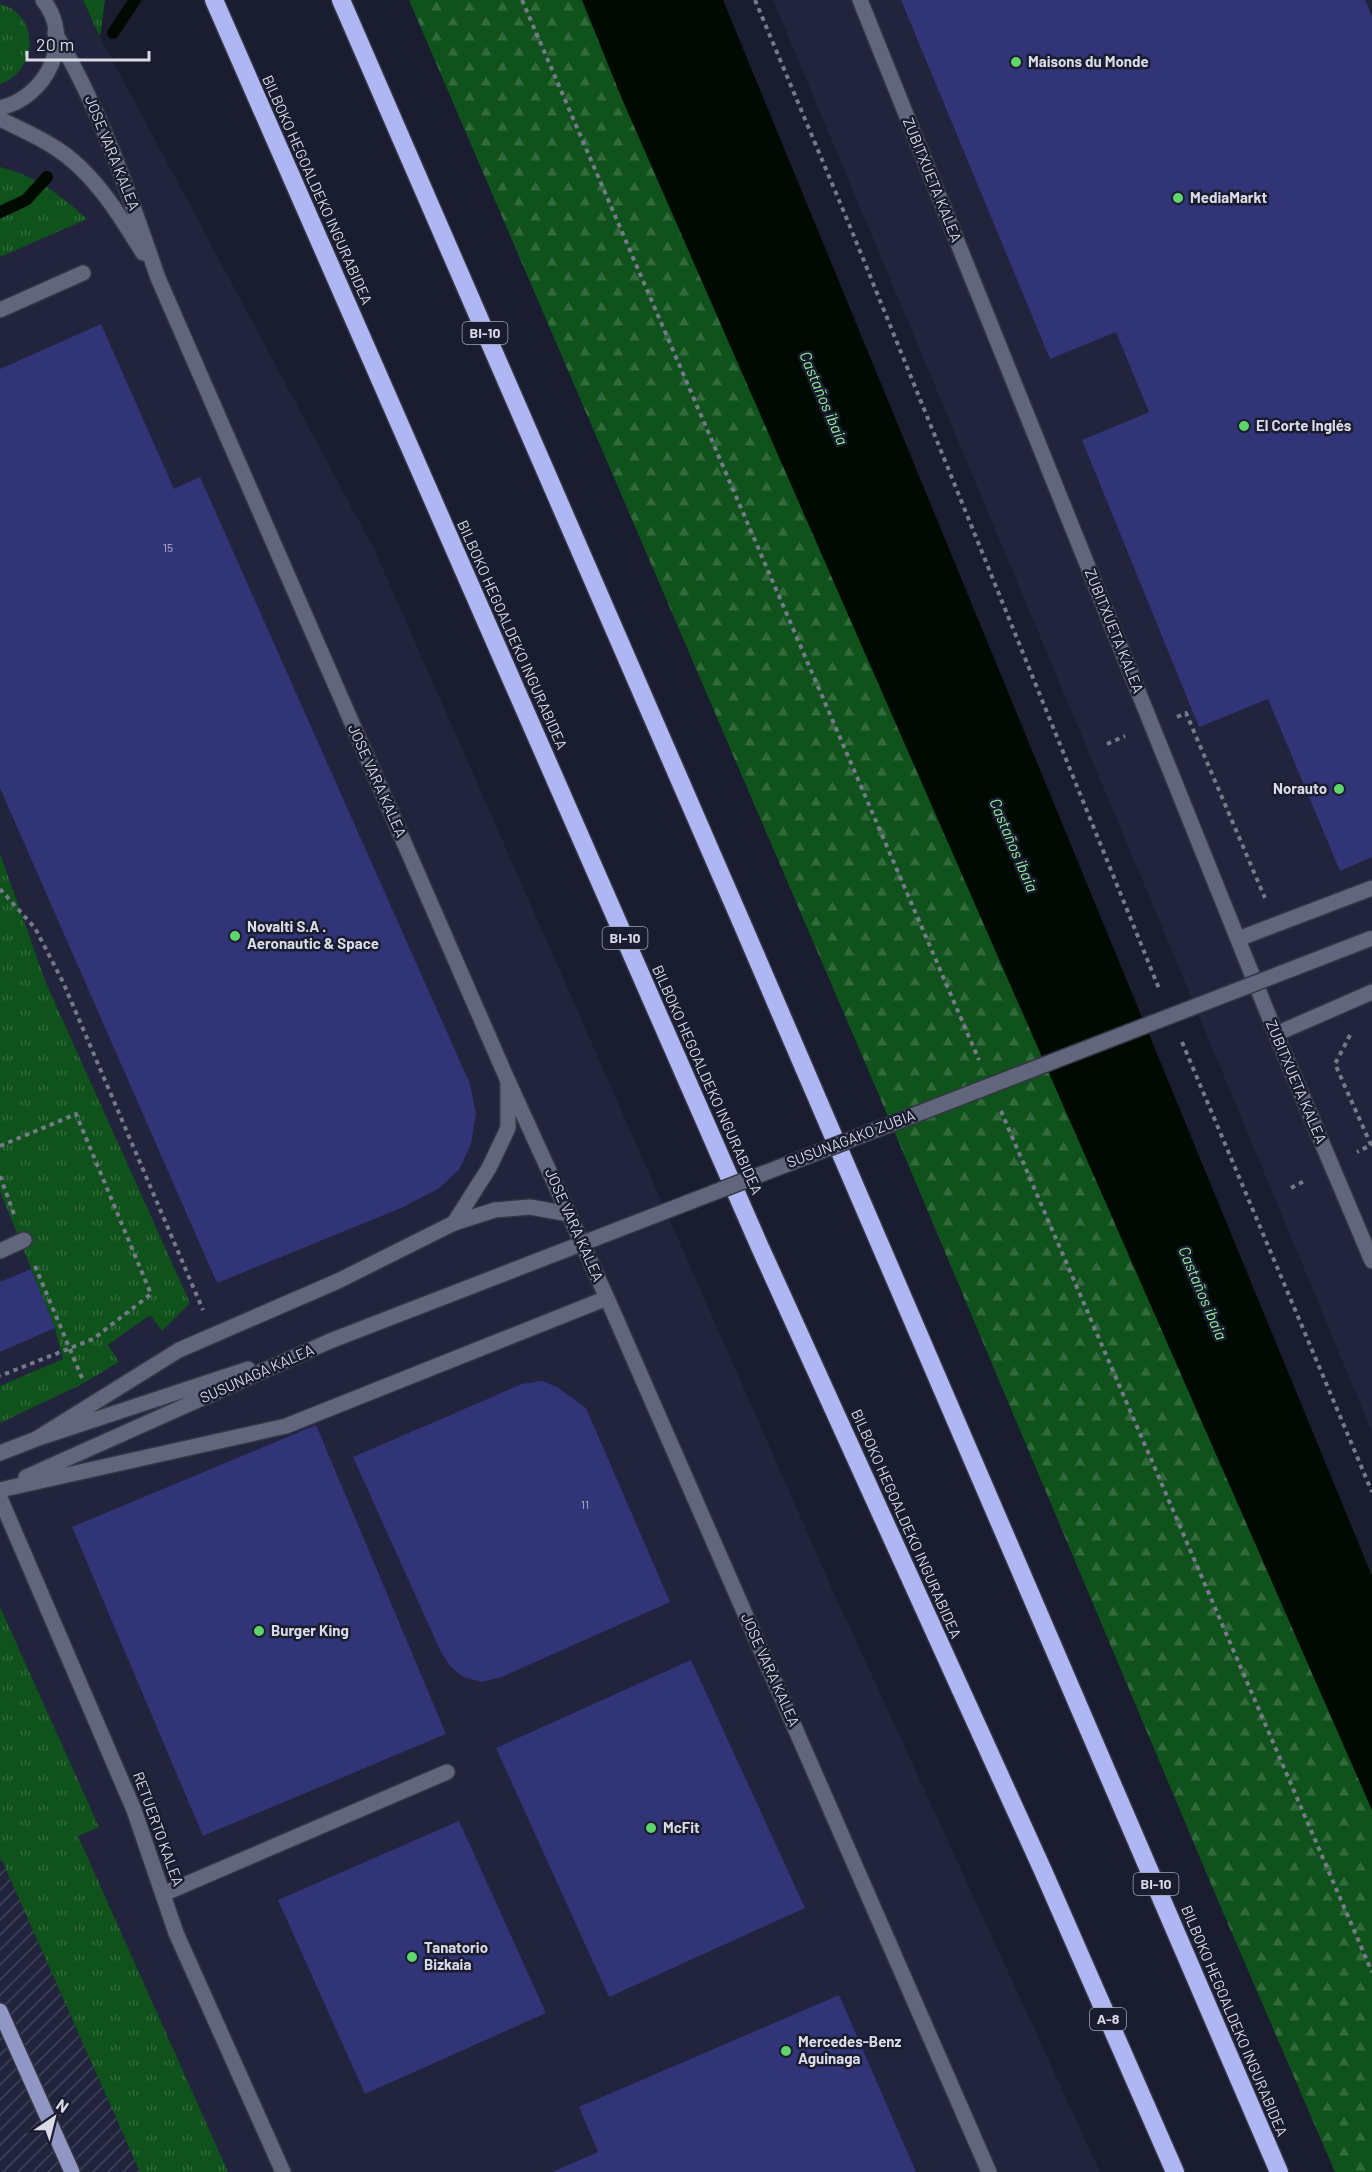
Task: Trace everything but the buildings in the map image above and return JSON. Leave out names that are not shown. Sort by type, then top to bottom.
[{"type":"highway","name":"BILBOKO HEGOALDEKO INGURABIDEA","points":[[214,0],[759,1245],[1044,1873],[1173,2168]]},
{"type":"highway","name":"BILBOKO HEGOALDEKO INGURABIDEA","points":[[341,0],[1279,2172]]},
{"type":"main road","points":[[0,2011],[72,2172]]},
{"type":"street","name":"ZUBITXUETA KALEA","points":[[860,0],[1276,1034],[1372,1261]]},
{"type":"street","points":[[0,108],[12,105],[30,95],[45,79],[53,61],[56,42],[54,23],[46,2]]},
{"type":"street","name":"JOSE VARA KALEA","points":[[55,33],[77,70],[121,171],[158,278],[508,1081],[607,1298],[989,2172]]},
{"type":"street","name":"JOSE VARA KALEA","points":[[0,119],[55,147],[85,172],[117,211],[158,278]]},
{"type":"street","points":[[0,310],[83,273]]},
{"type":"street","points":[[1238,939],[1372,888]]},
{"type":"street","name":"SUSUNAGAKO ZUBIA","points":[[330,1341],[1372,938]]},
{"type":"street","points":[[1276,1034],[1372,992]]},
{"type":"street","points":[[454,1223],[489,1168],[508,1128],[508,1081]]},
{"type":"street","name":"SUSUNAGA KALEA","points":[[36,1439],[179,1350],[338,1281],[454,1223],[495,1210],[530,1207],[569,1214]]},
{"type":"street","points":[[0,1251],[24,1240]]},
{"type":"street","name":"SUSUNAGA KALEA","points":[[0,1489],[286,1426],[607,1298]]},
{"type":"street","name":"SUSUNAGA KALEA","points":[[0,1453],[330,1341]]},
{"type":"street","name":"SUSUNAGA KALEA","points":[[0,1489],[330,1341]]},
{"type":"street","name":"RETUERTO KALEA","points":[[0,1498],[134,1810],[176,1933],[283,2172]]},
{"type":"street","points":[[163,1894],[447,1772]]},
{"type":"path","points":[[522,0],[982,1069]]},
{"type":"path","points":[[755,0],[858,246],[1161,992]]},
{"type":"path","points":[[0,889],[34,928],[63,982],[214,1335]]},
{"type":"path","points":[[1335,1064],[1353,1028]]},
{"type":"path","points":[[1179,1035],[1372,1492]]},
{"type":"path","points":[[997,1102],[1372,1972]]},
{"type":"path","points":[[0,1146],[76,1114],[151,1294],[93,1339],[0,1376]]},
{"type":"shaded area","points":[[0,0],[83,0],[100,37],[375,551],[834,1593],[1100,2172],[140,2172],[0,1856]]},
{"type":"shaded area","points":[[773,0],[1372,0],[1372,1432],[1157,915]]},
{"type":"shaded area","points":[[0,1856],[140,2172],[0,2172]]},
{"type":"green space","points":[[83,0],[105,0],[100,37]]},
{"type":"green space","points":[[409,0],[590,0],[1064,1107],[1372,1810],[1372,2172],[1335,2172],[1222,1910],[873,1081]]},
{"type":"green space","points":[[0,4],[13,10],[23,19],[30,43],[28,56],[22,68],[13,77],[0,84]]},
{"type":"green space","points":[[0,167],[47,187],[87,219],[0,257]]},
{"type":"green space","points":[[0,854],[46,983],[190,1303],[162,1331],[150,1315],[108,1345],[119,1362],[82,1384],[0,1423],[0,1386],[63,1359],[55,1328],[0,1191]]},
{"type":"green space","points":[[0,1607],[99,1827],[78,1836],[228,2172],[140,2172],[0,1856]]},
{"type":"water","name":"Castaños ibaia","points":[[582,0],[723,0],[1372,1576],[1372,1810],[622,99]]},
{"type":"waterway","points":[[113,33],[135,0]]},
{"type":"waterway","points":[[0,212],[26,200],[47,177]]},
{"type":"place","name":"Maisons du Monde","points":[[1016,62]]},
{"type":"place","name":"MediaMarkt","points":[[1178,198]]},
{"type":"place","name":"El Corte Inglés","points":[[1244,426]]},
{"type":"place","name":"Norauto","points":[[1339,789]]},
{"type":"place","name":"Novalti S.A . Aeronautic & Space","points":[[235,936]]},
{"type":"place","name":"Burger King","points":[[259,1631]]},
{"type":"place","name":"McFit","points":[[651,1828]]},
{"type":"place","name":"Tanatorio Bizkaia","points":[[412,1957]]},
{"type":"place","name":"Mercedes-Benz Aguinaga","points":[[786,2051]]}]
